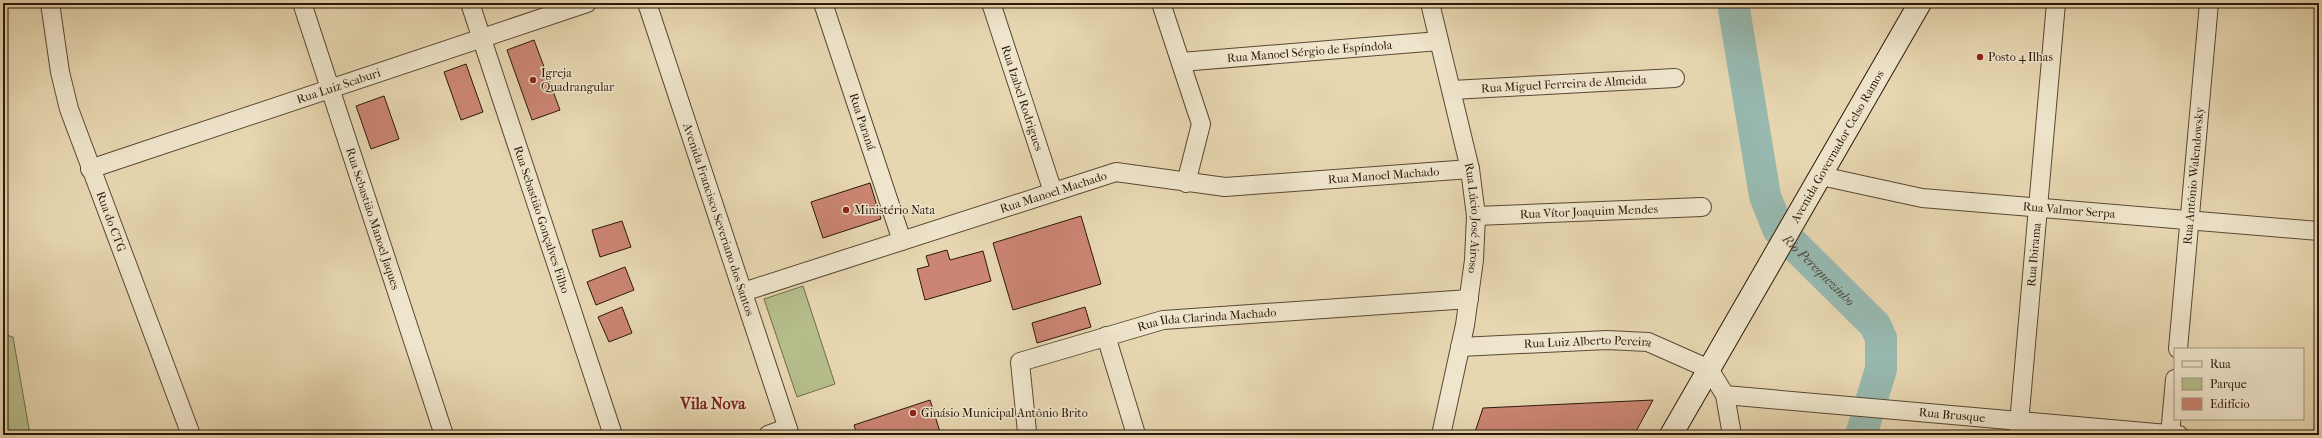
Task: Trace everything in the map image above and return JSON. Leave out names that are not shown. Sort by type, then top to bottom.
[{"type":"main road","name":"Avenida Governador Celso Ramos","points":[[1671,435],[1920,3]]},
{"type":"street","name":"Rua do CTG","points":[[50,3],[60,72],[69,110],[190,435]]},
{"type":"street","name":"Rua Sebastião Manoel Jaques","points":[[302,3],[444,435]]},
{"type":"street","name":"Rua Sebastião Gonçalves Filho","points":[[470,3],[613,435]]},
{"type":"street","name":"Rua Luiz Scaburi","points":[[90,169],[587,3]]},
{"type":"street","name":"Avenida Francisco Severiano dos Santos","points":[[647,3],[789,432]]},
{"type":"street","name":"Rua Paraná","points":[[823,3],[902,241]]},
{"type":"street","name":"Rua Izabel Rodrigues","points":[[991,3],[1053,192]]},
{"type":"street","points":[[1161,3],[1201,124],[1186,182]]},
{"type":"street","name":"Rua Lúcio José Airoso","points":[[1430,3],[1470,169],[1476,216],[1469,299],[1441,435]]},
{"type":"street","name":"Rua Ibirama","points":[[2018,428],[2056,3]]},
{"type":"street","name":"Rua Antônio Walendowsky","points":[[2178,348],[2209,3]]},
{"type":"street","name":"Rua Manoel Sérgio de Espíndola","points":[[1181,62],[1439,41]]},
{"type":"street","name":"Rua Miguel Ferreira de Almeida","points":[[1452,90],[1675,78]]},
{"type":"street","name":"Rua Manoel Machado","points":[[743,292],[1116,172],[1225,187],[1470,169]]},
{"type":"street","name":"Rua Valmor Serpa","points":[[1821,176],[1922,198],[2319,231]]},
{"type":"street","name":"Rua Vítor Joaquim Mendes","points":[[1476,216],[1702,206]]},
{"type":"street","name":"Rua Ilda Clarinda Machado","points":[[1027,432],[1020,362],[1106,336],[1148,324],[1176,319],[1469,299]]},
{"type":"street","points":[[1106,336],[1135,431]]},
{"type":"street","name":"Rua Luiz Alberto Pereira","points":[[1460,347],[1628,340],[1648,342],[1709,369]]},
{"type":"street","points":[[1709,369],[1725,395],[1732,435]]},
{"type":"street","name":"Rua Brusque","points":[[1725,395],[1896,410],[2018,428],[2173,435]]},
{"type":"street","points":[[2173,435],[2174,407]]},
{"type":"street","points":[[768,435],[789,432]]},
{"type":"green space","points":[[803,286],[835,384],[797,397],[764,299]]},
{"type":"green space","points":[[3,334],[13,337],[31,435],[3,435]]},
{"type":"building","name":"Igreja Quadrangular","points":[[534,40],[560,110],[532,120],[507,50]]},
{"type":"building","points":[[466,64],[483,112],[461,120],[444,72]]},
{"type":"building","points":[[384,96],[399,139],[371,149],[356,106]]},
{"type":"building","name":"Ministério Nata","points":[[870,183],[881,219],[823,238],[811,202]]},
{"type":"building","points":[[1081,216],[1101,284],[1013,310],[993,243]]},
{"type":"building","points":[[622,221],[631,247],[600,257],[592,230]]},
{"type":"building","points":[[947,250],[950,260],[983,251],[991,281],[925,300],[917,269],[929,266],[926,256]]},
{"type":"building","points":[[625,267],[634,290],[596,305],[587,282]]},
{"type":"building","points":[[622,307],[632,333],[609,342],[598,317]]},
{"type":"building","points":[[1085,307],[1091,327],[1037,343],[1032,323]]},
{"type":"building","name":"Ginásio Municipal Antônio Brito","points":[[930,400],[941,435],[857,435],[854,425]]},
{"type":"building","points":[[1653,400],[1634,435],[1474,435],[1483,408]]},
{"type":"waterway","name":"Rio Perequezinho","points":[[1733,3],[1765,196],[1778,229],[1875,325],[1881,338],[1881,369],[1861,435]]},
{"type":"place","name":"Posto 4 Ilhas","points":[[1980,57]]},
{"type":"place","name":"Igreja Quadrangular","points":[[533,80]]},
{"type":"place","name":"Ministério Nata","points":[[846,210]]},
{"type":"place","name":"Ginásio Municipal Antônio Brito","points":[[913,413]]},
{"type":"district","name":"Vila Nova","points":[[713,403]]}]
